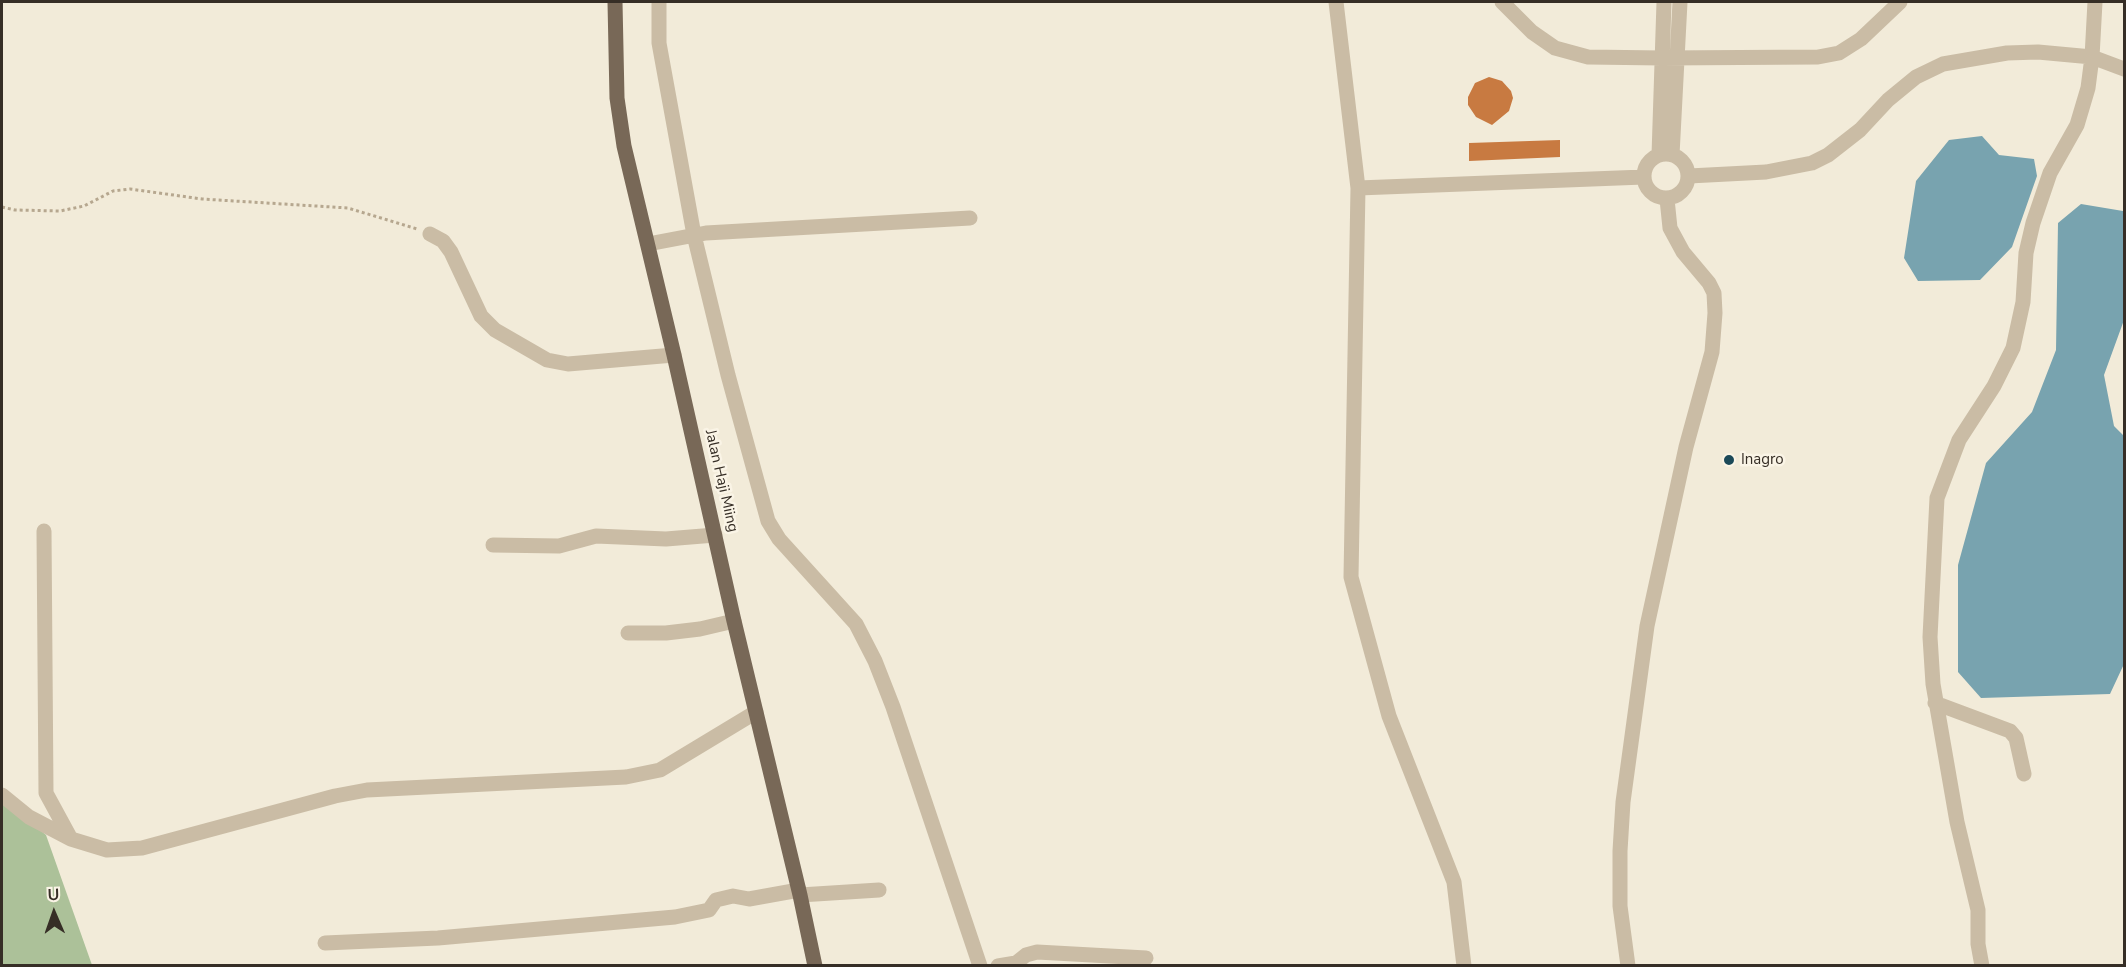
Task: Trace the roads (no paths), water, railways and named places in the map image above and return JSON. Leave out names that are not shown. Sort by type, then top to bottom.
[{"type":"main road","name":"Jalan Haji Miing","points":[[615,2],[618,111],[624,146],[815,966]]},
{"type":"street","points":[[659,2],[658,43],[694,235],[728,375],[768,521],[779,539],[856,624],[875,661],[893,707],[980,966]]},
{"type":"street","points":[[1336,2],[1358,188],[1351,577],[1389,716],[1454,882],[1464,966]]},
{"type":"street","points":[[1502,2],[1532,32],[1563,51],[1588,57],[1662,58],[1818,57],[1839,53],[1861,39],[1900,2]]},
{"type":"street","points":[[1664,2],[1662,58],[1666,155]]},
{"type":"street","points":[[1666,155],[1678,57],[1680,2]]},
{"type":"street","points":[[1982,966],[1978,944],[1978,909],[1957,822],[1935,703],[1930,637],[1937,498],[1959,440],[1994,386],[2013,348],[2023,303],[2026,253],[2033,223],[2050,173],[2077,125],[2088,88],[2095,2]]},
{"type":"street","points":[[1689,176],[1766,172],[1812,163],[1828,155],[1860,130],[1909,82],[1943,64],[2007,53],[2038,52],[2092,57],[2124,69]]},
{"type":"street","points":[[1666,155],[1684,163],[1689,176],[1688,183],[1680,194],[1667,199],[1653,195],[1648,190],[1644,177],[1648,164],[1666,155]]},
{"type":"street","points":[[1358,188],[1644,177]]},
{"type":"street","points":[[1628,966],[1620,906],[1623,802],[1647,626],[1686,447],[1712,352],[1715,314],[1714,293],[1709,283],[1683,252],[1670,228],[1667,199]]},
{"type":"street","points":[[648,244],[694,235],[970,218]]},
{"type":"street","points":[[430,234],[443,241],[451,252],[481,316],[495,330],[547,360],[568,364],[674,355]]},
{"type":"street","points":[[44,531],[46,794],[71,839]]},
{"type":"street","points":[[493,545],[559,546],[596,536],[666,539],[715,535]]},
{"type":"street","points":[[628,633],[666,633],[700,629],[734,621]]},
{"type":"street","points":[[1935,703],[2010,731],[2016,738],[2024,774]]},
{"type":"street","points":[[2,795],[28,817],[71,839],[108,850],[142,848],[335,796],[367,790],[626,777],[660,770],[756,712]]},
{"type":"street","points":[[325,943],[438,938],[675,916],[709,910],[716,900],[734,896],[749,899],[799,893],[879,890]]},
{"type":"street","points":[[998,966],[1016,963],[1026,955],[1037,952],[1146,958]]},
{"type":"water","points":[[1982,136],[1999,155],[2034,159],[2037,176],[2012,247],[1980,280],[1918,281],[1904,258],[1916,181],[1949,140]]},
{"type":"water","points":[[2081,204],[2123,211],[2124,216],[2124,320],[2104,375],[2114,426],[2124,436],[2124,664],[2110,694],[1981,698],[1958,672],[1958,565],[1986,463],[2032,412],[2056,350],[2058,223]]},
{"type":"place","name":"Inagro","points":[[1729,460]]}]
